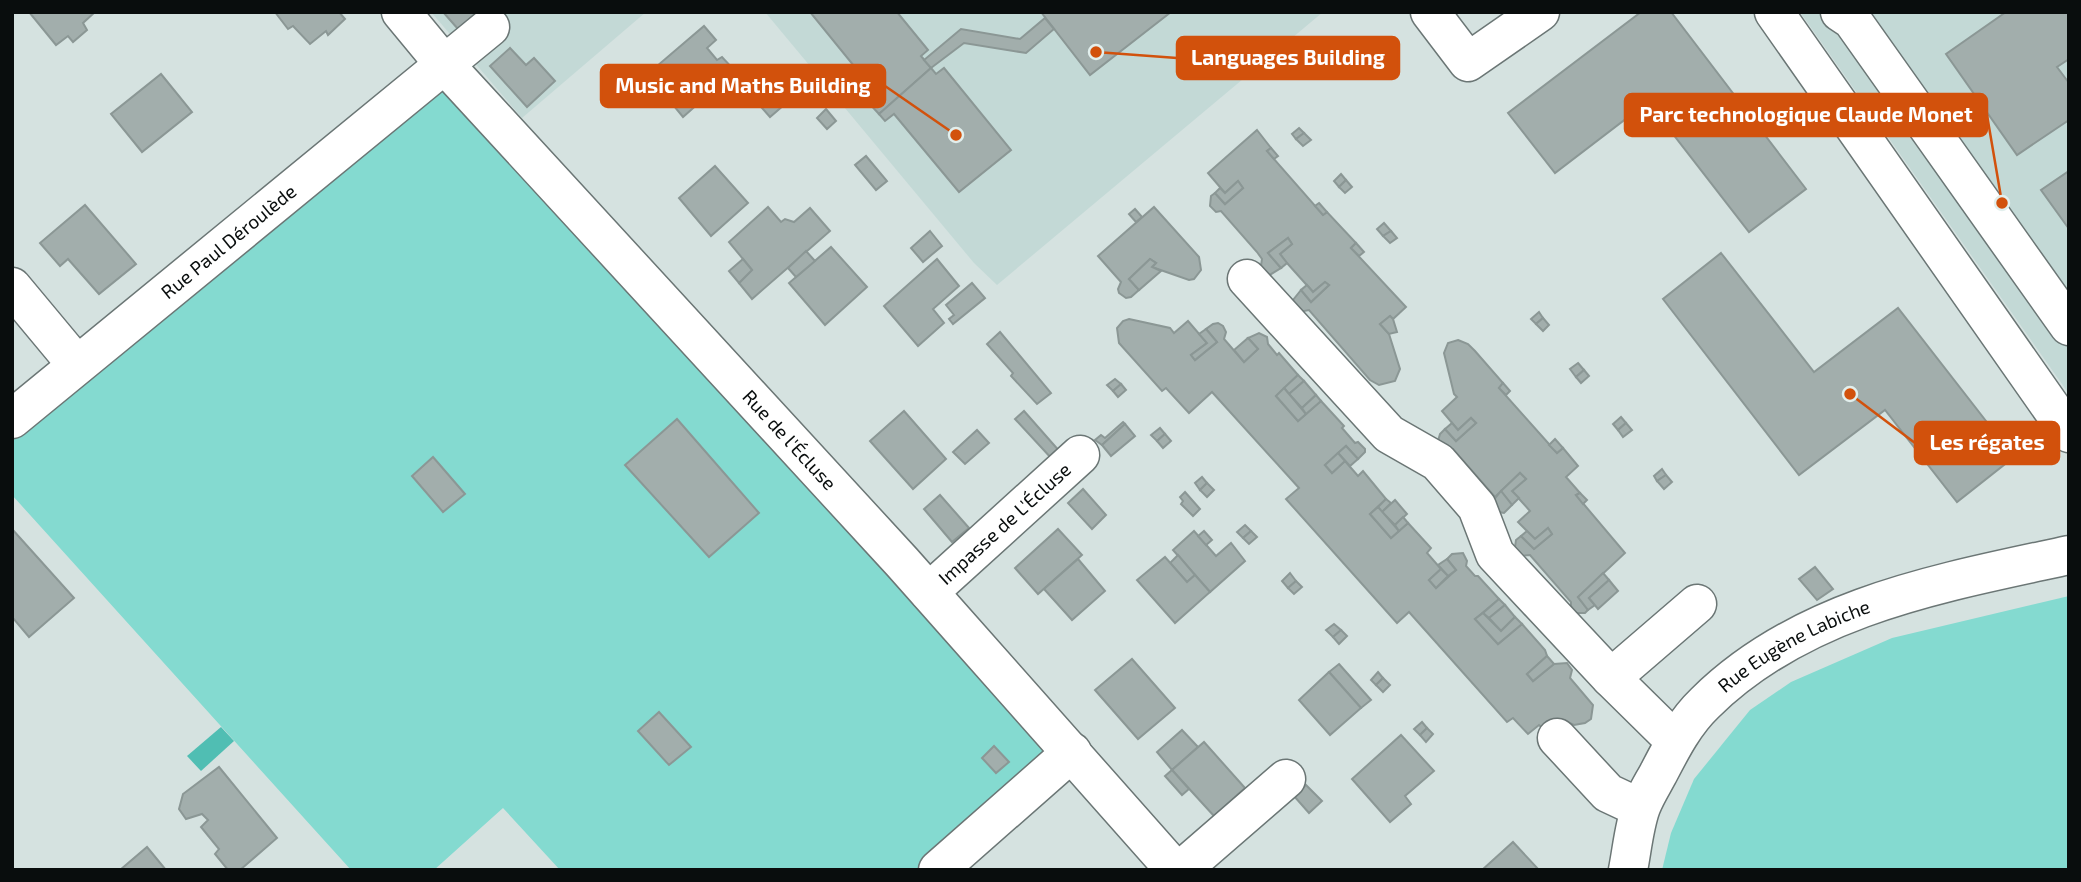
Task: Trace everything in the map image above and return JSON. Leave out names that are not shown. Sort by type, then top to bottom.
[{"type":"street","name":"Rue de l'Écluse","points":[[401,12],[444,64],[929,592],[1175,870]]},
{"type":"street","points":[[1430,12],[1468,62],[1540,12]]},
{"type":"street","points":[[1774,12],[2069,433]]},
{"type":"street","points":[[1852,14],[2069,326]]},
{"type":"street","name":"Rue Paul Déroulède","points":[[12,419],[490,27]]},
{"type":"street","points":[[1247,279],[1389,434],[1438,461],[1477,507],[1494,554],[1611,678],[1675,741]]},
{"type":"street","points":[[12,288],[77,365]]},
{"type":"street","name":"Impasse de L'Écluse","points":[[929,592],[1080,455]]},
{"type":"street","name":"Rue Eugène Labiche","points":[[1628,870],[1640,808],[1675,741],[1704,704],[1750,667],[1807,630],[1875,603],[1949,581],[2069,555]]},
{"type":"street","points":[[1611,678],[1697,604]]},
{"type":"street","points":[[1557,738],[1608,793],[1640,808]]},
{"type":"street","points":[[937,870],[1072,752]]},
{"type":"street","points":[[1181,870],[1286,779]]},
{"type":"shaded area","points":[[431,12],[646,12],[522,118]]},
{"type":"shaded area","points":[[765,12],[1323,12],[997,285],[974,263]]},
{"type":"shaded area","points":[[1800,12],[2069,12],[2069,394]]},
{"type":"shaded area","points":[[444,64],[1072,752],[938,870],[560,870],[503,808],[434,870],[351,870],[12,495],[12,419]]},
{"type":"shaded area","points":[[2069,596],[2069,870],[1662,870],[1671,833],[1694,779],[1750,710],[1791,682],[1892,638]]},
{"type":"shaded area","points":[[221,727],[234,741],[201,771],[187,756]]},
{"type":"building","points":[[29,12],[95,12],[83,23],[87,30],[73,42],[68,36],[56,45]]},
{"type":"building","points":[[275,12],[339,12],[345,19],[328,35],[326,31],[310,44],[293,26],[288,29]]},
{"type":"building","points":[[443,12],[477,12],[458,29]]},
{"type":"building","points":[[810,12],[897,12],[928,50],[921,56],[931,68],[879,114],[867,101],[876,93]]},
{"type":"building","points":[[1041,12],[1171,12],[1090,75]]},
{"type":"building","points":[[1641,12],[1671,12],[1806,189],[1749,232],[1648,102],[1555,173],[1508,113]]},
{"type":"building","points":[[2006,12],[2069,12],[2069,59],[2057,67],[2069,83],[2069,120],[2017,155],[1946,54]]},
{"type":"building","points":[[1045,18],[1054,29],[1026,53],[964,43],[931,68],[924,60],[961,29],[1020,39]]},
{"type":"building","points":[[704,26],[716,40],[707,48],[717,60],[722,57],[735,71],[683,117],[660,89],[670,81],[657,66]]},
{"type":"building","points":[[510,48],[526,65],[534,58],[555,81],[527,107],[490,66]]},
{"type":"building","points":[[790,68],[806,86],[770,117],[762,108],[770,99],[763,92]]},
{"type":"building","points":[[931,68],[936,74],[944,68],[1011,150],[959,192],[894,114],[885,121],[879,114]]},
{"type":"building","points":[[161,74],[192,112],[142,152],[111,114]]},
{"type":"building","points":[[826,109],[836,121],[827,129],[817,118]]},
{"type":"building","points":[[1299,128],[1304,133],[1296,139],[1292,134]]},
{"type":"building","points":[[1257,130],[1271,148],[1267,151],[1323,215],[1327,212],[1356,243],[1351,248],[1406,307],[1393,319],[1390,316],[1380,324],[1389,334],[1400,369],[1395,381],[1379,385],[1370,380],[1309,310],[1299,312],[1293,305],[1293,300],[1301,290],[1311,302],[1329,285],[1325,282],[1313,292],[1287,263],[1280,254],[1292,244],[1288,238],[1268,253],[1281,268],[1268,276],[1261,266],[1262,259],[1257,252],[1221,211],[1216,212],[1210,206],[1211,196],[1215,193],[1225,204],[1243,188],[1238,181],[1225,193],[1208,173]]},
{"type":"building","points":[[1304,133],[1311,140],[1303,146],[1296,139]]},
{"type":"building","points":[[1271,148],[1278,156],[1274,159],[1267,151]]},
{"type":"building","points":[[866,156],[887,181],[876,190],[855,165]]},
{"type":"building","points":[[715,166],[748,203],[711,236],[679,198]]},
{"type":"building","points":[[2069,171],[2069,229],[2041,190]]},
{"type":"building","points":[[1341,174],[1346,180],[1339,187],[1334,181]]},
{"type":"building","points":[[1346,180],[1352,187],[1345,193],[1339,187]]},
{"type":"building","points":[[1238,181],[1243,188],[1225,204],[1215,193],[1220,188],[1225,193]]},
{"type":"building","points":[[1319,203],[1327,212],[1323,215],[1315,206]]},
{"type":"building","points":[[85,205],[136,264],[99,294],[68,259],[60,266],[40,243]]},
{"type":"building","points":[[768,207],[781,222],[785,219],[794,222],[810,208],[830,231],[752,299],[739,283],[752,270],[729,242]]},
{"type":"building","points":[[1154,207],[1199,257],[1201,270],[1194,279],[1189,280],[1152,267],[1156,263],[1150,259],[1129,279],[1139,290],[1126,298],[1119,293],[1121,282],[1098,256]]},
{"type":"building","points":[[1135,209],[1142,217],[1136,222],[1129,214]]},
{"type":"building","points":[[1384,223],[1391,231],[1383,236],[1377,229]]},
{"type":"building","points":[[930,231],[942,246],[923,262],[911,248]]},
{"type":"building","points":[[1391,231],[1397,238],[1390,243],[1383,236]]},
{"type":"building","points":[[1288,238],[1292,244],[1280,254],[1287,263],[1281,268],[1268,253]]},
{"type":"building","points":[[1356,243],[1364,252],[1359,256],[1351,248]]},
{"type":"building","points":[[831,247],[867,287],[825,325],[789,283]]},
{"type":"building","points":[[806,251],[815,261],[796,277],[788,268]]},
{"type":"building","points":[[1721,253],[1814,372],[1898,308],[2014,457],[1957,502],[1885,410],[1799,475],[1663,299]]},
{"type":"building","points":[[743,259],[752,270],[739,283],[729,271]]},
{"type":"building","points":[[937,259],[959,286],[933,309],[944,323],[918,346],[884,306]]},
{"type":"building","points":[[1150,259],[1156,263],[1152,267],[1161,271],[1139,290],[1129,279]]},
{"type":"building","points":[[1325,282],[1329,285],[1311,302],[1301,290],[1307,285],[1313,292]]},
{"type":"building","points":[[972,283],[985,298],[953,324],[949,319],[954,315],[946,305]]},
{"type":"building","points":[[1539,312],[1543,318],[1536,324],[1531,319]]},
{"type":"building","points":[[1390,316],[1397,332],[1389,334],[1380,324]]},
{"type":"building","points":[[1543,318],[1549,325],[1543,331],[1536,324]]},
{"type":"building","points":[[1129,319],[1170,328],[1174,333],[1188,321],[1207,343],[1191,355],[1195,360],[1217,342],[1206,329],[1213,324],[1223,326],[1226,332],[1224,339],[1244,362],[1258,349],[1248,338],[1259,333],[1267,337],[1268,344],[1298,375],[1276,396],[1298,421],[1321,401],[1344,426],[1342,428],[1355,443],[1358,442],[1365,449],[1358,459],[1346,446],[1325,465],[1332,473],[1345,461],[1358,476],[1363,471],[1386,499],[1370,514],[1391,538],[1408,523],[1431,548],[1427,553],[1441,569],[1429,580],[1436,588],[1456,570],[1447,559],[1452,554],[1463,553],[1466,566],[1499,599],[1475,619],[1498,644],[1522,624],[1545,650],[1547,656],[1527,674],[1533,681],[1554,664],[1567,663],[1572,670],[1570,678],[1593,705],[1591,719],[1574,725],[1563,720],[1548,733],[1539,725],[1528,734],[1513,718],[1507,722],[1409,612],[1397,623],[1286,499],[1299,488],[1212,392],[1189,413],[1166,388],[1162,391],[1119,343],[1117,328]]},
{"type":"building","points":[[1206,329],[1217,342],[1195,360],[1191,355],[1207,343],[1199,334]]},
{"type":"building","points":[[1000,332],[1051,393],[1037,404],[987,344]]},
{"type":"building","points":[[1248,338],[1258,349],[1244,362],[1234,350]]},
{"type":"building","points":[[1458,340],[1475,351],[1503,383],[1499,388],[1557,453],[1563,448],[1578,466],[1566,477],[1580,493],[1576,495],[1625,553],[1578,597],[1588,610],[1585,613],[1575,613],[1571,602],[1530,555],[1520,556],[1515,547],[1516,540],[1521,536],[1534,549],[1552,534],[1548,528],[1535,539],[1518,522],[1530,511],[1512,491],[1526,479],[1520,473],[1495,497],[1453,449],[1448,450],[1438,441],[1445,429],[1456,441],[1476,423],[1471,418],[1458,430],[1442,411],[1457,397],[1444,353],[1448,343]]},
{"type":"building","points":[[1578,363],[1584,370],[1576,377],[1570,369]]},
{"type":"building","points":[[1584,370],[1589,376],[1581,383],[1576,377]]},
{"type":"building","points":[[1298,375],[1304,381],[1289,394],[1284,388]]},
{"type":"building","points":[[1115,379],[1121,384],[1113,391],[1107,385]]},
{"type":"building","points":[[1304,381],[1316,395],[1302,408],[1289,394]]},
{"type":"building","points":[[1503,383],[1510,391],[1506,395],[1499,388]]},
{"type":"building","points":[[1121,384],[1126,390],[1118,397],[1113,391]]},
{"type":"building","points":[[1284,388],[1306,414],[1298,421],[1276,396]]},
{"type":"building","points":[[1316,395],[1321,401],[1306,414],[1302,408]]},
{"type":"building","points":[[904,411],[946,459],[913,489],[870,441]]},
{"type":"building","points":[[1024,411],[1061,453],[1053,460],[1015,419]]},
{"type":"building","points":[[1621,417],[1626,423],[1618,430],[1613,424]]},
{"type":"building","points":[[1471,418],[1476,423],[1456,441],[1445,429],[1452,423],[1458,430]]},
{"type":"building","points":[[677,419],[759,513],[709,557],[625,465]]},
{"type":"building","points":[[1123,422],[1125,424],[1102,445],[1095,440],[1101,435],[1105,438]]},
{"type":"building","points":[[1626,423],[1632,430],[1623,437],[1618,430]]},
{"type":"building","points":[[1125,424],[1135,436],[1111,456],[1102,445]]},
{"type":"building","points":[[1160,428],[1165,434],[1157,441],[1151,435]]},
{"type":"building","points":[[977,430],[989,443],[965,464],[953,452]]},
{"type":"building","points":[[1165,434],[1171,441],[1163,448],[1157,441]]},
{"type":"building","points":[[1555,439],[1563,448],[1557,453],[1549,445]]},
{"type":"building","points":[[1346,446],[1358,459],[1350,466],[1338,453]]},
{"type":"building","points":[[1338,453],[1345,461],[1332,473],[1325,465]]},
{"type":"building","points":[[433,457],[465,494],[443,512],[412,476]]},
{"type":"building","points":[[1662,469],[1666,475],[1657,481],[1654,476]]},
{"type":"building","points":[[1520,473],[1526,479],[1512,491],[1519,498],[1512,505],[1501,491]]},
{"type":"building","points":[[1666,475],[1672,482],[1664,489],[1657,481]]},
{"type":"building","points":[[1202,477],[1207,483],[1200,490],[1195,483]]},
{"type":"building","points":[[1207,483],[1214,490],[1207,497],[1200,490]]},
{"type":"building","points":[[1083,489],[1106,515],[1092,529],[1068,503]]},
{"type":"building","points":[[1501,491],[1512,505],[1504,513],[1499,512],[1493,501]]},
{"type":"building","points":[[1185,492],[1200,509],[1193,516],[1181,504],[1183,501],[1180,497]]},
{"type":"building","points":[[1580,493],[1587,500],[1583,504],[1576,495]]},
{"type":"building","points":[[940,495],[969,528],[952,542],[924,509]]},
{"type":"building","points":[[1386,499],[1391,503],[1382,512],[1378,507]]},
{"type":"building","points":[[1395,500],[1407,514],[1395,525],[1382,512]]},
{"type":"building","points":[[1378,507],[1399,531],[1391,538],[1370,514]]},
{"type":"building","points":[[1403,517],[1408,523],[1399,531],[1395,525]]},
{"type":"building","points":[[1245,525],[1251,531],[1243,538],[1237,532]]},
{"type":"building","points":[[1548,528],[1552,534],[1534,549],[1521,536],[1527,531],[1535,539]]},
{"type":"building","points":[[12,529],[74,598],[29,637],[12,617]]},
{"type":"building","points":[[1058,529],[1082,555],[1038,594],[1015,568]]},
{"type":"building","points":[[1194,531],[1216,556],[1231,543],[1245,561],[1210,592],[1173,550]]},
{"type":"building","points":[[1204,531],[1212,540],[1206,545],[1198,536]]},
{"type":"building","points":[[1251,531],[1257,537],[1249,544],[1243,538]]},
{"type":"building","points":[[1178,555],[1195,575],[1187,582],[1170,563]]},
{"type":"building","points":[[1165,557],[1187,582],[1195,575],[1210,592],[1175,623],[1137,580]]},
{"type":"building","points":[[1078,559],[1105,591],[1072,620],[1044,589]]},
{"type":"building","points":[[1447,559],[1456,570],[1448,576],[1438,565]]},
{"type":"building","points":[[1815,567],[1833,589],[1817,600],[1799,579]]},
{"type":"building","points":[[1441,569],[1448,576],[1436,588],[1429,580]]},
{"type":"building","points":[[1290,573],[1296,581],[1288,588],[1282,581]]},
{"type":"building","points":[[1603,573],[1609,580],[1589,598],[1595,605],[1588,610],[1578,597]]},
{"type":"building","points":[[1609,580],[1618,591],[1598,609],[1589,598]]},
{"type":"building","points":[[1296,581],[1302,587],[1294,594],[1288,588]]},
{"type":"building","points":[[1499,599],[1505,605],[1489,618],[1483,613]]},
{"type":"building","points":[[1505,605],[1515,617],[1501,631],[1489,618]]},
{"type":"building","points":[[1483,613],[1501,631],[1515,617],[1522,624],[1498,644],[1475,619]]},
{"type":"building","points":[[1334,624],[1341,630],[1333,637],[1326,630]]},
{"type":"building","points":[[1341,630],[1347,636],[1339,644],[1333,637]]},
{"type":"building","points":[[1547,656],[1554,664],[1533,681],[1527,674]]},
{"type":"building","points":[[1132,659],[1175,708],[1138,739],[1095,690]]},
{"type":"building","points":[[1339,664],[1371,700],[1361,708],[1329,672]]},
{"type":"building","points":[[1329,672],[1361,708],[1330,735],[1299,700]]},
{"type":"building","points":[[1378,672],[1383,678],[1376,685],[1371,680]]},
{"type":"building","points":[[1383,678],[1390,685],[1383,692],[1376,685]]},
{"type":"building","points":[[659,712],[691,747],[669,765],[638,731]]},
{"type":"building","points":[[1422,722],[1427,728],[1420,735],[1414,729]]},
{"type":"building","points":[[1427,728],[1433,734],[1426,742],[1420,735]]},
{"type":"building","points":[[1182,730],[1198,747],[1172,770],[1157,752]]},
{"type":"building","points":[[1401,735],[1434,771],[1405,796],[1411,804],[1390,822],[1352,779]]},
{"type":"building","points":[[1204,742],[1245,788],[1214,816],[1172,770]]},
{"type":"building","points":[[994,746],[1009,762],[996,773],[982,758]]},
{"type":"building","points":[[219,767],[277,838],[240,870],[228,870],[215,854],[219,849],[201,827],[208,820],[202,814],[186,819],[179,809],[183,794]]},
{"type":"building","points":[[1172,770],[1189,789],[1182,795],[1165,776]]},
{"type":"building","points":[[1306,785],[1322,801],[1309,813],[1294,796]]},
{"type":"building","points":[[1513,842],[1539,870],[1482,870]]},
{"type":"building","points":[[147,847],[166,870],[120,870]]},
{"type":"place","name":"Languages Building","points":[[1096,52]]},
{"type":"place","name":"Music and Maths Building","points":[[956,135]]},
{"type":"place","name":"Parc technologique Claude Monet","points":[[2002,203]]},
{"type":"place","name":"Les régates","points":[[1850,394]]}]
